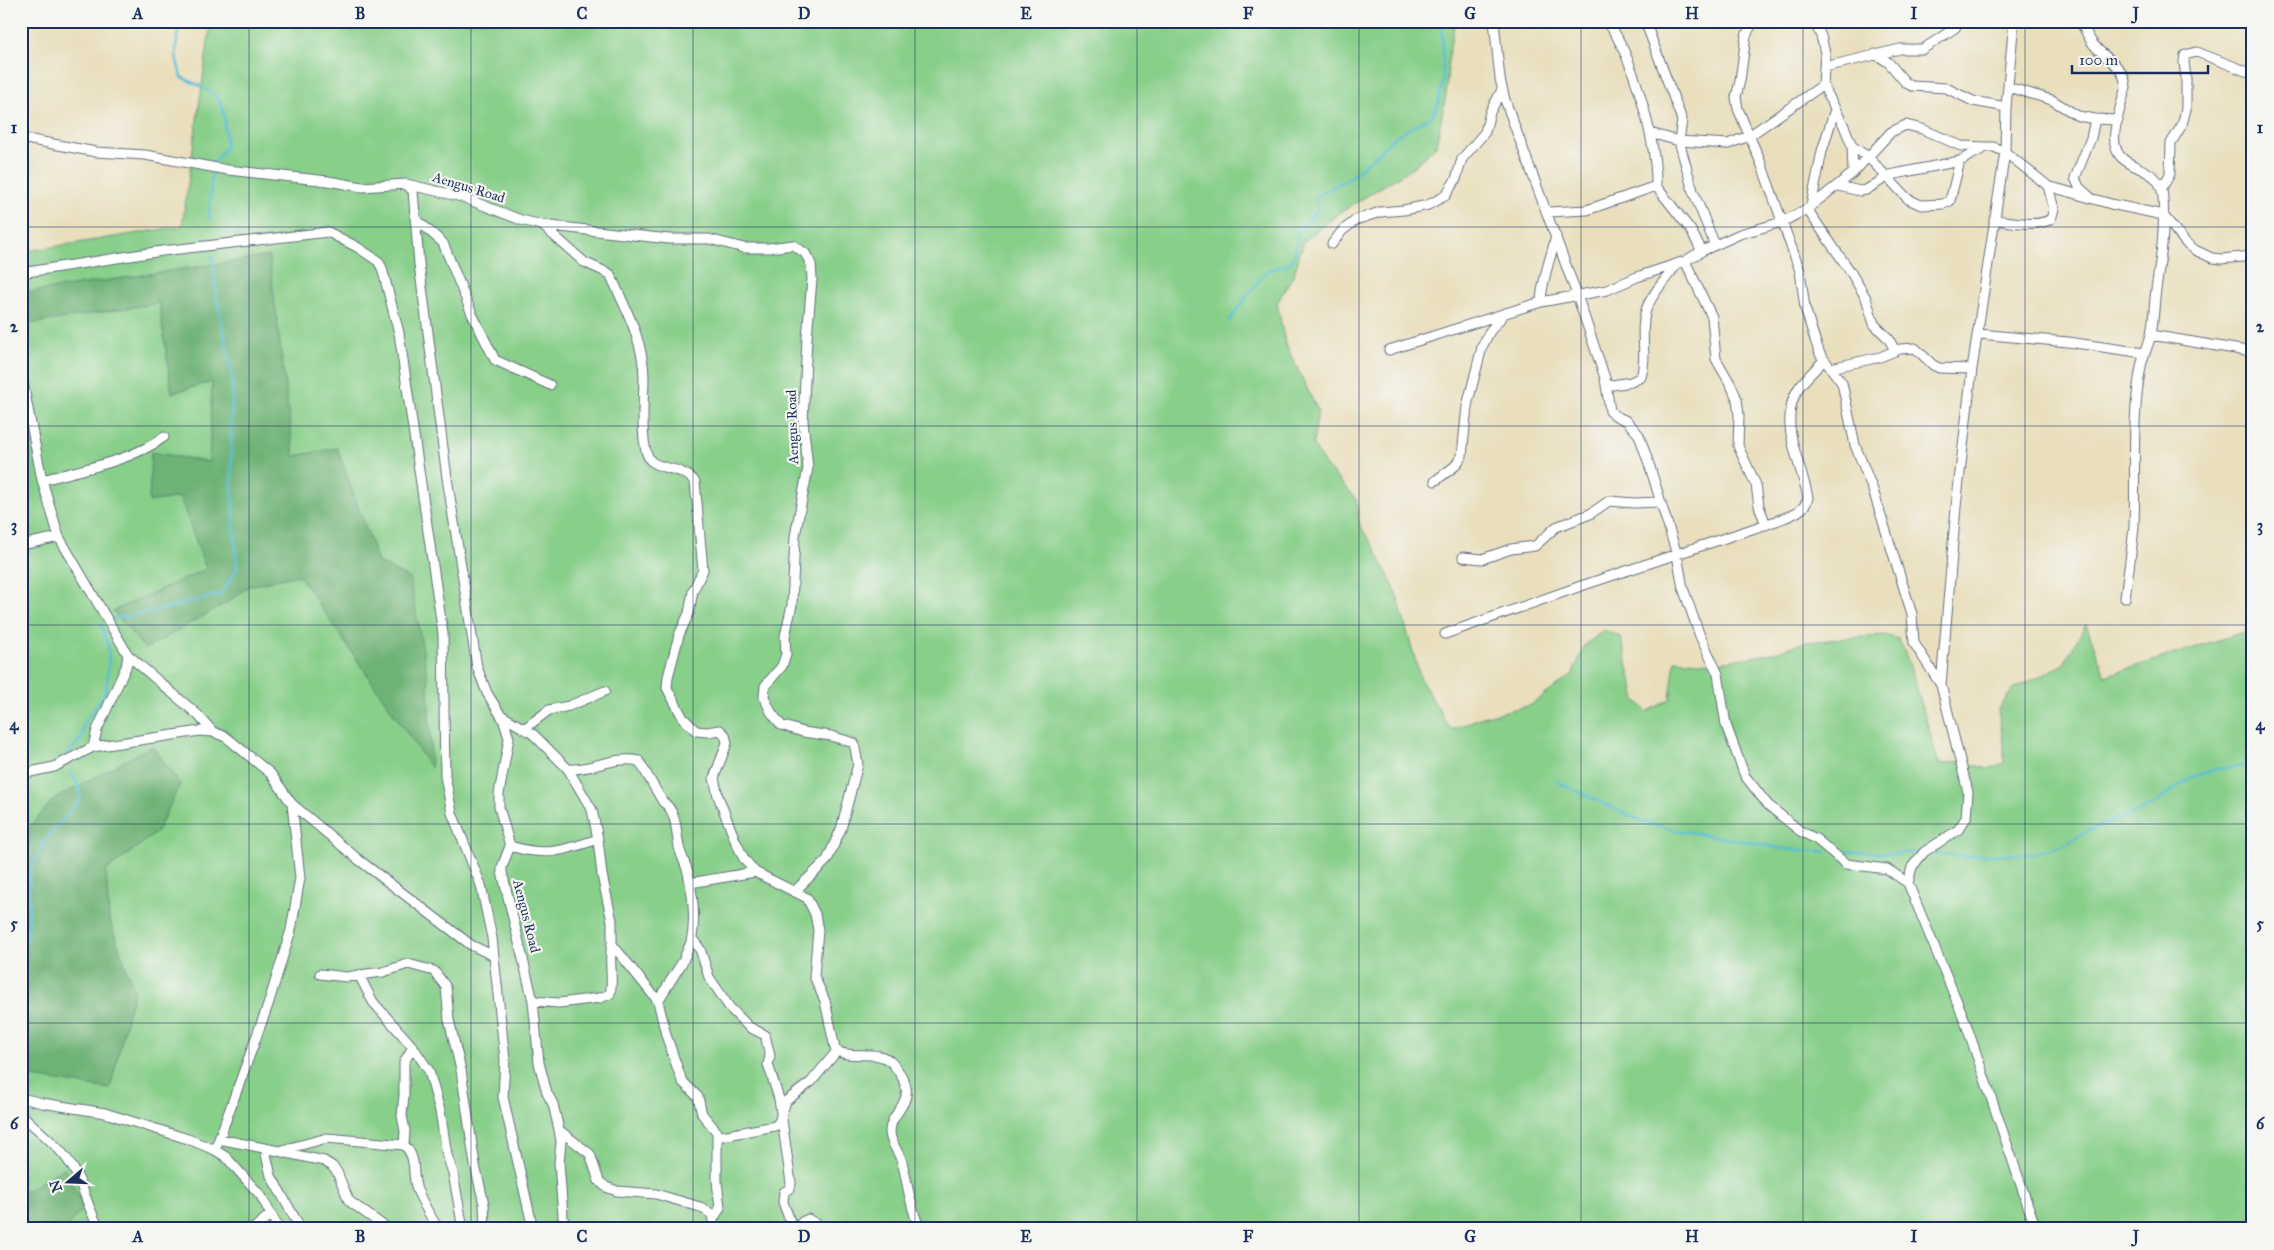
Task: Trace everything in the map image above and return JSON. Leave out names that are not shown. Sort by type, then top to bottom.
[{"type":"street","points":[[1494,21],[1502,90],[1577,295],[1606,386],[1610,411],[1627,421],[1639,435],[1678,555],[1683,588],[1700,636],[1718,674],[1726,725],[1745,776],[1768,805],[1800,832],[1816,839],[1846,864],[1887,869],[1908,883],[1965,1021],[2036,1229]]},
{"type":"street","points":[[1607,21],[1621,42],[1645,113],[1653,149],[1656,186],[1690,229],[1702,250]]},
{"type":"street","points":[[1645,21],[1682,120],[1679,141],[1693,191],[1716,245]]},
{"type":"street","points":[[1753,21],[1746,36],[1736,97],[1738,109],[1761,163],[1800,271],[1805,308],[1811,330],[1824,360],[1842,383],[1855,445],[1873,490],[1912,614],[1914,643],[1941,685],[1968,792],[1966,818],[1958,830],[1924,852],[1912,867],[1908,883]]},
{"type":"street","points":[[1814,21],[1824,44],[1825,67],[1822,85],[1852,146],[1853,173]]},
{"type":"street","points":[[1825,67],[1900,49],[1923,49],[1955,28],[1959,21]]},
{"type":"street","points":[[1941,685],[1956,507],[1972,369],[1979,334],[2005,152],[2006,107],[2014,21]]},
{"type":"street","points":[[2080,21],[2093,44],[2118,66],[2126,81],[2115,136],[2119,154],[2124,162],[2154,176],[2162,188],[2164,246],[2151,335],[2140,366],[2135,426],[2134,526],[2125,598]]},
{"type":"street","points":[[2162,188],[2170,174],[2170,146],[2182,125],[2186,109],[2185,55],[2197,52],[2253,74]]},
{"type":"street","points":[[1875,54],[1888,62],[1906,83],[1912,86],[1946,88],[1973,101],[2006,107]]},
{"type":"street","points":[[1650,133],[1679,141],[1728,144],[1749,136],[1822,85]]},
{"type":"street","points":[[2008,87],[2052,100],[2078,116],[2118,120]]},
{"type":"street","points":[[1332,244],[1342,231],[1356,220],[1380,212],[1428,205],[1445,196],[1456,179],[1462,159],[1485,132],[1490,112],[1502,90]]},
{"type":"street","points":[[1835,109],[1822,151],[1809,208],[1866,298],[1874,324],[1889,339],[1895,351]]},
{"type":"street","points":[[2092,199],[2079,187],[2075,178],[2093,132],[2095,119]]},
{"type":"street","points":[[1389,350],[1541,302],[1607,290],[1637,277],[1681,262],[1702,250],[1740,234],[1782,222],[1809,208],[1838,186],[1853,173],[1891,132],[1906,125],[1922,129],[1961,146],[1994,148],[2005,152],[2048,186],[2092,199],[2163,215],[2194,250],[2212,258],[2253,256]]},
{"type":"street","name":"Aengus Road","points":[[21,138],[106,153],[145,155],[202,166],[362,187],[406,184],[462,197],[521,220],[542,225],[651,237],[709,239],[744,248],[769,248],[793,245],[805,253],[809,258],[812,279],[803,421],[808,468],[795,536],[792,605],[785,636],[786,654],[782,666],[765,686],[764,697],[780,725],[803,732],[854,742],[858,764],[853,792],[834,848],[827,860],[795,892]]},
{"type":"street","points":[[1852,146],[1868,157],[1908,199],[1921,205],[1948,203],[1950,201],[1960,161]]},
{"type":"street","points":[[1838,186],[1866,190],[1887,177],[1960,161],[1986,147]]},
{"type":"street","name":"Aengus Road","points":[[406,184],[413,191],[417,220],[419,264],[458,556],[479,673],[487,693],[500,714],[509,738],[500,785],[499,807],[510,846],[502,872],[533,1001],[538,1063],[547,1093],[553,1104],[559,1130],[561,1142],[559,1163],[564,1229]]},
{"type":"street","points":[[1548,212],[1587,210],[1656,186]]},
{"type":"street","points":[[1994,220],[2048,221],[2051,219],[2054,209],[2048,186]]},
{"type":"street","points":[[417,220],[443,243],[472,314],[496,360],[550,385]]},
{"type":"street","points":[[542,225],[584,262],[610,274],[632,323],[644,365],[644,439],[647,454],[652,462],[689,475],[695,482],[703,570],[693,591],[689,613],[679,635],[667,688],[683,718],[696,731],[720,730],[725,735],[727,743],[714,778],[718,796],[735,840],[747,864],[755,872],[807,898],[815,914],[818,930],[814,976],[825,1001],[832,1042],[837,1051]]},
{"type":"street","points":[[21,273],[162,251],[328,232],[358,247],[378,261],[382,268],[399,333],[443,634],[445,776],[448,796],[452,813],[482,885],[494,956],[505,1060],[503,1097],[533,1229]]},
{"type":"street","points":[[1541,302],[1542,284],[1550,264],[1556,235]]},
{"type":"street","points":[[1606,386],[1631,382],[1641,377],[1646,310],[1681,262]]},
{"type":"street","points":[[1681,262],[1712,317],[1716,359],[1732,385],[1737,399],[1740,415],[1738,446],[1756,485],[1759,506],[1766,525]]},
{"type":"street","points":[[1435,481],[1455,466],[1462,456],[1467,406],[1482,347],[1490,332],[1505,313]]},
{"type":"street","points":[[1979,334],[2068,342],[2144,353]]},
{"type":"street","points":[[2151,335],[2253,352]]},
{"type":"street","points":[[1831,368],[1880,357],[1895,351],[1915,348],[1933,365],[1939,368],[1948,370],[1972,369]]},
{"type":"street","points":[[1445,634],[1766,525],[1807,506],[1806,484],[1796,457],[1790,432],[1793,400],[1804,381],[1824,360]]},
{"type":"street","points":[[21,373],[42,480],[59,537],[123,643],[128,655],[198,715],[214,732]]},
{"type":"street","points":[[42,480],[111,461],[150,447],[164,437]]},
{"type":"street","points":[[1463,558],[1482,559],[1510,549],[1535,546],[1550,531],[1590,514],[1609,501],[1634,503],[1661,502]]},
{"type":"street","points":[[21,545],[59,537]]},
{"type":"street","points":[[93,747],[97,730],[126,667],[128,655]]},
{"type":"street","points":[[524,729],[549,710],[569,706],[605,691]]},
{"type":"street","points":[[500,714],[540,740],[568,769],[592,810],[598,839],[602,875],[612,921],[610,954],[613,983],[610,994],[600,998],[559,1003],[533,1001]]},
{"type":"street","points":[[21,774],[54,766],[93,747],[200,731],[214,732],[226,737],[270,774],[292,804],[359,860],[456,934],[472,945],[494,956]]},
{"type":"street","points":[[568,769],[592,768],[615,760],[634,760],[640,763],[663,802],[669,805],[676,824],[680,848],[690,883],[694,920],[691,942],[683,961],[658,1001]]},
{"type":"street","points":[[215,1150],[268,1005],[291,930],[300,878],[292,804]]},
{"type":"street","points":[[510,846],[529,852],[563,852],[598,839]]},
{"type":"street","points":[[690,883],[755,872]]},
{"type":"street","points":[[691,942],[694,942],[700,949],[709,977],[730,1008],[749,1026],[765,1035],[769,1050],[768,1064],[771,1078],[779,1100],[791,1184],[790,1188],[784,1192],[783,1202],[793,1229]]},
{"type":"street","points":[[612,944],[658,1001],[666,1035],[682,1081],[698,1097],[702,1114],[717,1132],[717,1181],[720,1208],[714,1218],[714,1229]]},
{"type":"street","points":[[320,974],[347,977],[383,972],[408,964],[434,972],[446,987],[449,1020],[461,1070],[475,1165],[484,1204],[485,1229]]},
{"type":"street","points":[[359,975],[373,1002],[413,1047],[429,1071],[440,1111],[447,1155],[453,1173],[463,1229]]},
{"type":"street","points":[[404,1145],[405,1131],[402,1116],[404,1062],[413,1047]]},
{"type":"street","points":[[716,1137],[771,1128],[779,1122],[786,1100],[811,1082],[837,1051]]},
{"type":"street","points":[[837,1051],[882,1056],[892,1062],[903,1082],[907,1095],[890,1132],[901,1160],[920,1229]]},
{"type":"street","points":[[21,1098],[105,1112],[188,1139],[215,1150],[226,1157],[256,1190],[279,1229]]},
{"type":"street","points":[[21,1114],[61,1152],[73,1168],[92,1217],[100,1229]]},
{"type":"street","points":[[559,1130],[590,1154],[599,1181],[606,1188],[617,1191],[656,1194],[700,1207],[709,1211],[714,1218]]},
{"type":"street","points":[[279,1151],[327,1138],[404,1145],[411,1151],[417,1188],[439,1229]]},
{"type":"street","points":[[219,1139],[324,1161],[337,1172],[349,1200],[388,1229]]},
{"type":"street","points":[[265,1150],[270,1176],[301,1229]]},
{"type":"street","points":[[253,1229],[271,1214]]},
{"type":"street","points":[[797,1229],[802,1222],[808,1219],[826,1229]]},
{"type":"green space","points":[[211,21],[1455,21],[1449,53],[1446,94],[1436,146],[1412,168],[1338,214],[1304,241],[1294,274],[1277,303],[1285,343],[1318,411],[1313,445],[1325,465],[1356,499],[1360,526],[1374,547],[1396,592],[1421,680],[1451,730],[1482,717],[1531,705],[1572,675],[1585,645],[1604,630],[1621,637],[1636,700],[1647,712],[1670,699],[1675,660],[1713,663],[1769,654],[1805,642],[1884,635],[1899,639],[1911,668],[1939,764],[1964,762],[1988,769],[2004,763],[2004,744],[1998,710],[2013,689],[2063,665],[2086,624],[2105,676],[2253,629],[2253,1229],[21,1229],[21,252],[182,226]]},
{"type":"green space","points":[[269,256],[294,456],[337,448],[378,562],[410,579],[428,679],[431,768],[299,575],[249,586],[228,602],[145,649],[113,611],[206,569],[180,497],[149,502],[151,452],[209,462],[212,382],[172,393],[159,303],[29,324],[24,293]]},
{"type":"green space","points":[[152,746],[180,784],[157,832],[106,871],[109,919],[134,990],[110,1089],[21,1075],[21,837],[53,800]]},
{"type":"green space","points":[[64,1168],[84,1206],[66,1229],[21,1229],[21,1194]]},
{"type":"waterway","points":[[178,21],[176,56],[181,77],[215,95],[223,109],[226,147],[212,165]]},
{"type":"waterway","points":[[1229,321],[1265,272],[1290,263],[1295,255],[1298,231],[1318,210],[1315,197],[1351,177],[1396,136],[1432,116],[1438,104],[1443,79],[1442,31],[1439,21]]},
{"type":"waterway","points":[[209,219],[212,170]]},
{"type":"waterway","points":[[112,619],[167,608],[221,594],[237,569],[232,492],[231,429],[233,379],[217,299],[212,256]]},
{"type":"waterway","points":[[66,755],[81,739],[84,723],[103,697],[107,684],[108,645],[101,625]]},
{"type":"waterway","points":[[1929,853],[1967,856],[2031,854],[2062,846],[2088,831],[2151,806],[2192,777],[2217,769],[2253,765]]},
{"type":"waterway","points":[[21,956],[25,947],[29,921],[29,873],[44,842],[80,800],[79,786],[70,772]]},
{"type":"waterway","points":[[1557,782],[1644,822],[1674,830],[1784,849],[1826,852]]},
{"type":"waterway","points":[[1837,851],[1896,854],[1921,852]]}]
